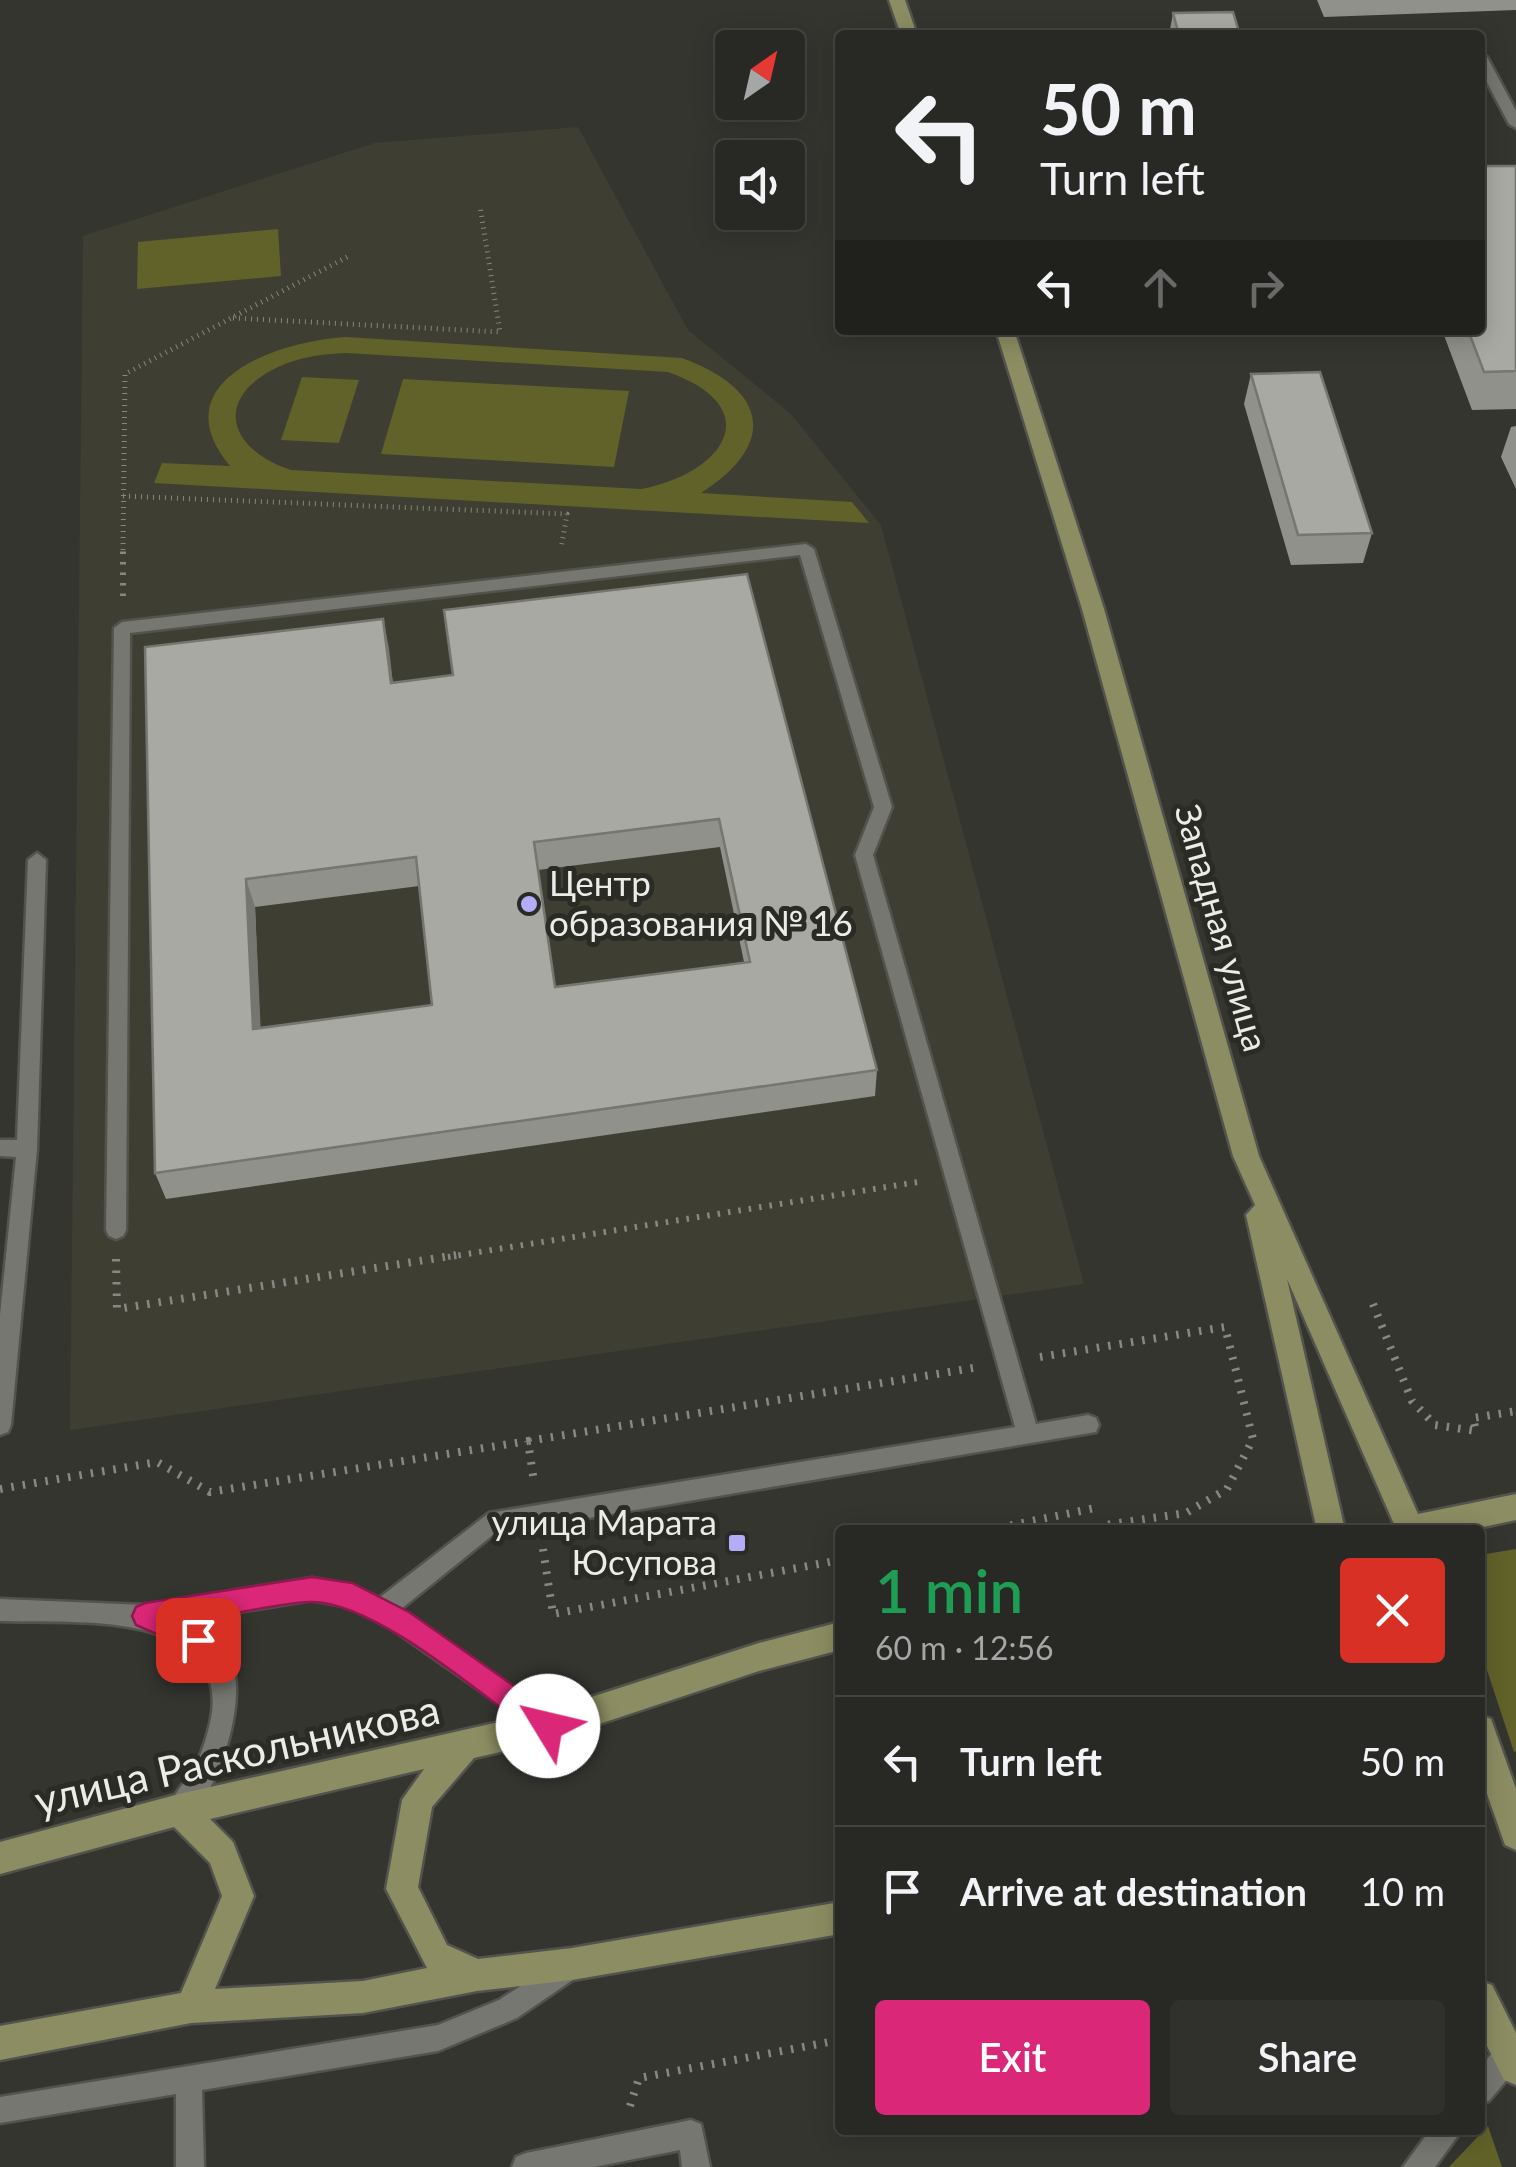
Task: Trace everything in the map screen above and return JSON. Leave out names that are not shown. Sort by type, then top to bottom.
[{"type":"street","points":[[897,0],[907,30]]},
{"type":"street","name":"Западная улица","points":[[1007,335],[1093,609],[1246,1156],[1407,1525]]},
{"type":"street","points":[[1246,1156],[1330,1525]]},
{"type":"street","points":[[1432,1525],[1516,1507]]},
{"type":"street","name":"улица Раскольникова","points":[[0,1858],[180,1810],[548,1726],[759,1657],[835,1637]]},
{"type":"street","points":[[463,1747],[418,1800],[402,1889],[436,1956],[478,1975]]},
{"type":"street","points":[[1485,1747],[1505,1815]]},
{"type":"street","points":[[180,1810],[222,1853],[238,1896],[191,2007]]},
{"type":"street","points":[[0,2043],[191,2007],[363,1997],[835,1919]]},
{"type":"street","points":[[1485,2006],[1513,2062]]},
{"type":"lane","points":[[1485,65],[1516,124]]},
{"type":"lane","points":[[116,1230],[122,628],[806,549],[883,808],[864,855],[1028,1434]]},
{"type":"lane","points":[[0,1425],[27,1149],[37,860]]},
{"type":"lane","points":[[0,1148],[27,1149]]},
{"type":"lane","points":[[380,1611],[489,1524],[1088,1425]]},
{"type":"lane","points":[[0,1610],[145,1616],[312,1590],[352,1596],[548,1726]]},
{"type":"lane","points":[[145,1616],[198,1640],[222,1671],[224,1712],[208,1768],[180,1810]]},
{"type":"lane","points":[[0,2110],[438,2038],[508,2009],[572,1964]]},
{"type":"lane","points":[[1485,2087],[1513,2062]]},
{"type":"lane","points":[[189,2080],[190,2167]]},
{"type":"lane","points":[[526,2167],[691,2134],[696,2167]]},
{"type":"lane","points":[[1418,2167],[1444,2135]]},
{"type":"path","points":[[231,318],[500,332],[480,206]]},
{"type":"path","points":[[122,628],[125,374],[349,256]]},
{"type":"path","points":[[123,496],[566,514],[556,577]]},
{"type":"path","points":[[116,1230],[118,1309],[955,1176]]},
{"type":"path","points":[[1373,1304],[1412,1401],[1435,1425],[1476,1431],[1473,1418],[1516,1411]]},
{"type":"path","points":[[0,1489],[156,1462],[210,1492],[1224,1327],[1253,1439],[1227,1489],[1186,1513],[1105,1524]]},
{"type":"path","points":[[528,1441],[552,1614],[835,1561]]},
{"type":"path","points":[[1012,1525],[1100,1507]]},
{"type":"path","points":[[615,2150],[639,2078],[835,2041]]},
{"type":"shaded area","name":"Центр образования № 16","points":[[578,127],[688,330],[790,413],[881,525],[1084,1284],[70,1430],[83,236],[375,143]]},
{"type":"shaded area","points":[[278,229],[281,276],[137,289],[138,242]]},
{"type":"shaded area","points":[[346,337],[682,358],[732,385],[746,401],[753,418],[752,436],[743,455],[701,493],[852,502],[869,523],[154,483],[162,463],[230,466],[212,437],[209,411],[218,389],[261,357],[318,340]],"holes":[[[346,353],[668,372],[699,387],[718,403],[726,421],[724,438],[713,454],[694,469],[641,489],[291,470],[254,451],[237,424],[236,409],[242,395],[256,381],[284,364],[319,355]]]},
{"type":"shaded area","points":[[302,377],[359,380],[339,443],[281,440]]},
{"type":"shaded area","points":[[403,379],[629,391],[614,467],[381,454]]},
{"type":"shaded area","points":[[1516,1549],[1514,1752],[1485,1664],[1485,1554]]},
{"type":"shaded area","points":[[1488,2126],[1502,2167],[1449,2167],[1479,2135],[1485,2135]]},
{"type":"building","points":[[1233,12],[1238,30],[1178,30],[1173,13]]},
{"type":"building","points":[[1485,166],[1516,166],[1516,371],[1484,372],[1470,335],[1485,335]]},
{"type":"building","points":[[1320,372],[1372,533],[1298,535],[1251,374]]},
{"type":"building","points":[[747,574],[877,1070],[155,1173],[145,647],[383,619],[391,683],[453,675],[444,610]],"holes":[[[719,819],[750,962],[555,987],[534,842]],[[416,857],[432,1005],[253,1029],[246,879]]]},
{"type":"place","name":"Центр образования № 16","points":[[529,904]]},
{"type":"place","name":"улица Марата Юсупова","points":[[737,1543]]},
{"type":"route","points":[[198,1640],[145,1616],[312,1590],[352,1596],[400,1621],[548,1726]]}]
